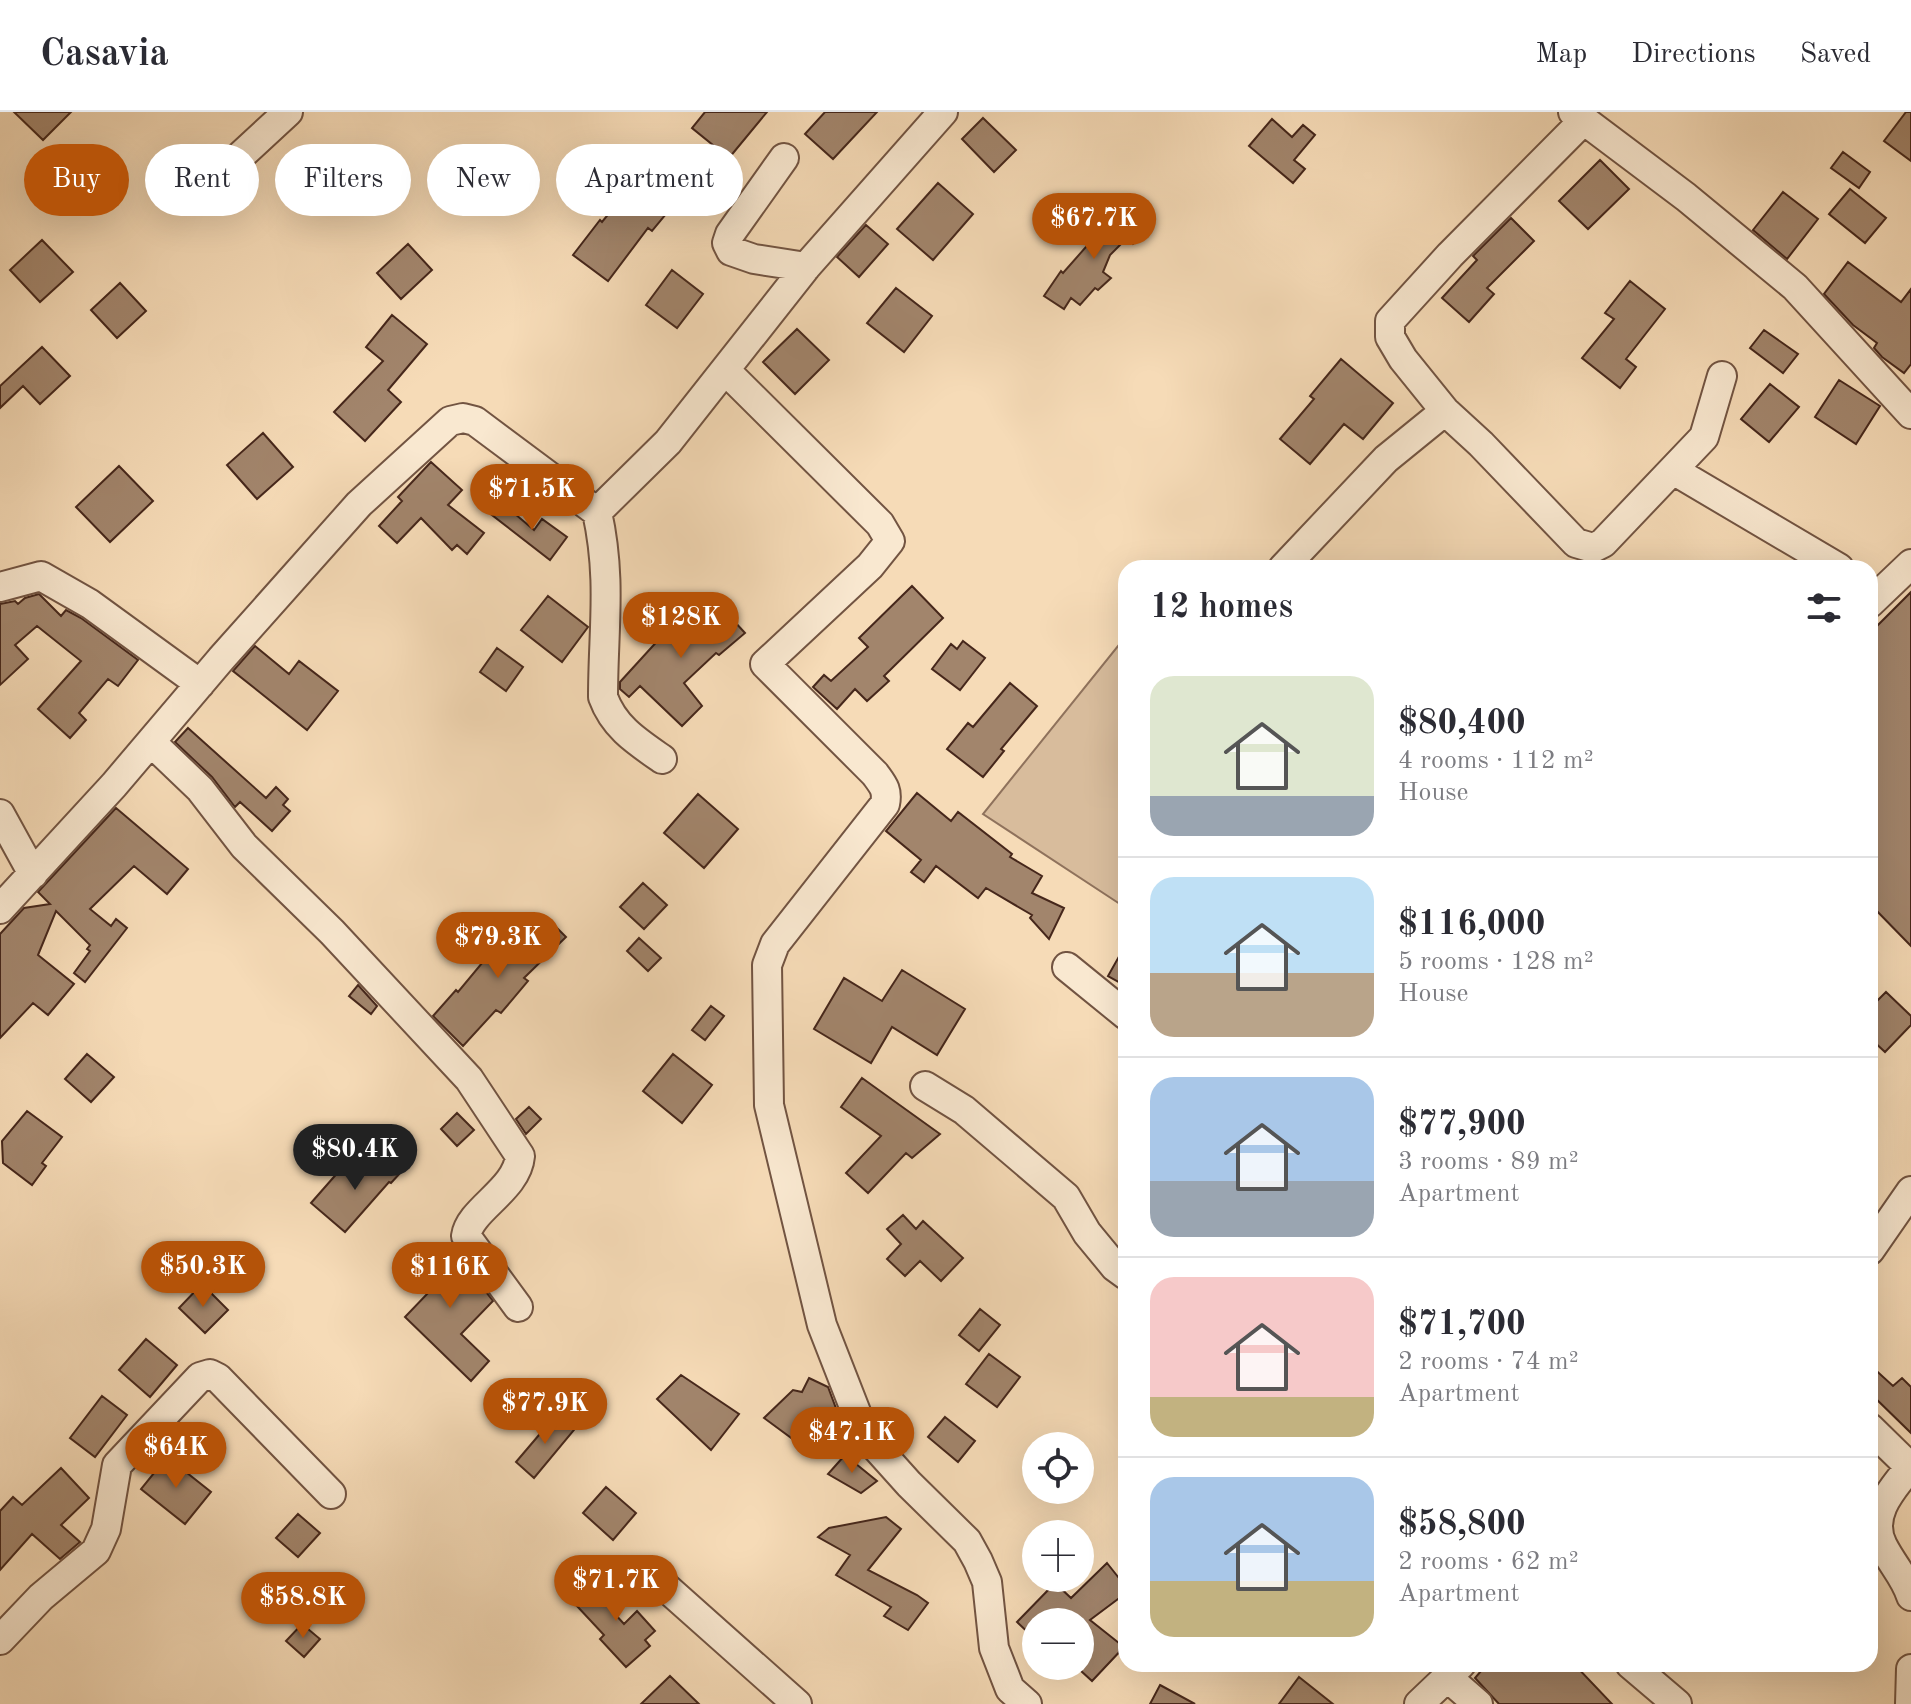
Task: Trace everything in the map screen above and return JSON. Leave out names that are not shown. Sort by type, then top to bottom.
[{"type":"street","points":[[253,144],[288,112]]},
{"type":"street","points":[[597,512],[668,442],[806,267],[943,112]]},
{"type":"street","points":[[1722,376],[1704,437],[1603,543],[1586,547],[1576,543],[1445,411],[1403,359],[1390,337],[1390,321],[1578,117],[1686,197],[1795,287],[1911,414]]},
{"type":"street","points":[[784,158],[730,234],[727,243],[731,251],[754,259],[806,267]]},
{"type":"street","points":[[725,370],[880,524],[890,541],[870,566],[765,664],[875,774],[887,795],[885,804],[796,916],[771,954],[767,965],[769,1105],[822,1325],[865,1435],[967,1541],[987,1582],[994,1648],[1010,1689],[1027,1704]]},
{"type":"street","points":[[1291,560],[1386,459],[1445,411]]},
{"type":"street","points":[[0,909],[359,504],[450,421],[463,418],[475,421],[597,512],[606,550],[607,580],[603,697],[609,715],[626,734],[662,759]]},
{"type":"street","points":[[1673,470],[1825,560]]},
{"type":"street","points":[[1878,591],[1911,564]]},
{"type":"street","points":[[0,587],[41,576],[90,604],[200,684]]},
{"type":"street","points":[[151,742],[200,789],[244,846],[332,932],[469,1079],[520,1156],[519,1168],[467,1227],[466,1236],[518,1307]]},
{"type":"street","points":[[0,814],[33,874]]},
{"type":"street","points":[[1067,967],[1118,1008]]},
{"type":"street","points":[[925,1086],[964,1110],[1066,1197],[1087,1233],[1118,1269]]},
{"type":"street","points":[[1878,1226],[1911,1191]]},
{"type":"street","points":[[0,1640],[41,1597],[96,1551],[106,1529],[117,1465],[200,1377],[210,1374],[218,1378],[331,1494]]},
{"type":"street","points":[[1878,1436],[1911,1467],[1888,1496],[1878,1520]]},
{"type":"street","points":[[1878,1526],[1883,1546],[1906,1582],[1911,1596]]},
{"type":"street","points":[[661,1583],[797,1704]]},
{"type":"street","points":[[1910,1704],[1911,1669]]},
{"type":"street","points":[[1419,1704],[1452,1672]]},
{"type":"street","points":[[1455,1672],[1478,1704]]},
{"type":"street","points":[[1639,1672],[1677,1704]]},
{"type":"shaded area","points":[[1118,646],[1118,903],[983,814]]},
{"type":"building","points":[[14,112],[71,112],[43,140]]},
{"type":"building","points":[[705,112],[767,112],[741,144],[712,144],[692,128]]},
{"type":"building","points":[[825,112],[877,112],[833,159],[805,134]]},
{"type":"building","points":[[1906,112],[1911,112],[1911,161],[1884,141]]},
{"type":"building","points":[[983,118],[1016,150],[994,172],[962,139]]},
{"type":"building","points":[[1272,119],[1292,137],[1303,125],[1315,135],[1294,160],[1305,169],[1293,183],[1249,146]]},
{"type":"building","points":[[1843,152],[1870,172],[1859,188],[1831,168]]},
{"type":"building","points":[[1600,160],[1629,189],[1588,229],[1559,201]]},
{"type":"building","points":[[938,183],[973,214],[933,260],[897,229]]},
{"type":"building","points":[[1850,189],[1886,218],[1865,243],[1829,214]]},
{"type":"building","points":[[1783,192],[1818,219],[1787,259],[1753,230]]},
{"type":"building","points":[[1122,206],[1146,233],[1133,244],[1127,238],[1110,255],[1103,272],[1111,278],[1098,290],[1095,288],[1080,305],[1071,298],[1064,309],[1044,296],[1061,271],[1063,273]]},
{"type":"building","points":[[607,216],[664,216],[652,231],[648,228],[608,281],[573,255],[600,220],[602,222]]},
{"type":"building","points":[[1511,218],[1534,241],[1487,288],[1494,294],[1469,322],[1442,298],[1477,260],[1473,256]]},
{"type":"building","points":[[866,225],[888,244],[859,277],[837,257]]},
{"type":"building","points":[[42,240],[73,272],[40,302],[10,270]]},
{"type":"building","points":[[408,244],[432,270],[401,299],[377,273]]},
{"type":"building","points":[[1848,262],[1901,302],[1911,289],[1911,364],[1904,373],[1882,357],[1874,348],[1877,343],[1853,325],[1824,294]]},
{"type":"building","points":[[672,270],[703,294],[677,328],[646,305]]},
{"type":"building","points":[[1630,281],[1665,309],[1626,359],[1636,367],[1620,388],[1582,358],[1614,319],[1605,313]]},
{"type":"building","points":[[120,283],[146,311],[117,338],[91,310]]},
{"type":"building","points":[[896,288],[932,316],[904,352],[867,323]]},
{"type":"building","points":[[392,315],[427,344],[388,390],[401,402],[365,441],[334,412],[383,361],[366,347]]},
{"type":"building","points":[[797,329],[829,360],[795,394],[763,362]]},
{"type":"building","points":[[1764,330],[1798,354],[1783,373],[1750,348]]},
{"type":"building","points":[[42,347],[70,376],[40,404],[23,386],[0,408],[0,386]]},
{"type":"building","points":[[1341,359],[1393,403],[1363,439],[1344,424],[1310,464],[1280,439],[1314,399],[1310,396]]},
{"type":"building","points":[[1839,380],[1880,406],[1856,444],[1815,417]]},
{"type":"building","points":[[1770,384],[1799,407],[1769,442],[1741,419]]},
{"type":"building","points":[[263,433],[293,467],[257,499],[227,465]]},
{"type":"building","points":[[431,462],[462,490],[448,505],[484,533],[467,554],[457,545],[452,550],[421,518],[397,543],[379,526],[402,501],[398,497]]},
{"type":"building","points":[[119,466],[153,501],[110,542],[76,507]]},
{"type":"building","points":[[502,503],[534,530],[542,519],[567,537],[550,560],[492,515]]},
{"type":"building","points":[[912,586],[943,618],[884,676],[889,681],[867,701],[855,689],[837,709],[813,687],[824,675],[831,681],[868,647],[859,638]]},
{"type":"building","points":[[1911,592],[1911,946],[1878,912],[1878,625]]},
{"type":"building","points":[[39,594],[61,616],[66,610],[81,618],[138,660],[118,686],[108,679],[79,713],[86,720],[70,738],[38,709],[81,661],[37,626],[15,645],[28,659],[0,685],[0,604],[15,601],[18,604],[25,598]]},
{"type":"building","points":[[548,596],[588,627],[562,662],[521,630]]},
{"type":"building","points":[[691,606],[694,610],[699,606],[708,617],[719,609],[728,621],[734,621],[745,633],[719,655],[716,653],[684,683],[702,706],[682,726],[640,686],[629,697],[620,689],[620,682],[672,625],[670,623]]},
{"type":"building","points":[[963,641],[985,658],[960,690],[932,669],[951,644],[957,649]]},
{"type":"building","points":[[255,646],[289,674],[299,661],[338,691],[307,730],[233,671]]},
{"type":"building","points":[[497,648],[523,667],[506,691],[480,672]]},
{"type":"building","points":[[1010,683],[1037,706],[1001,749],[1004,751],[983,777],[947,749],[968,723],[973,727]]},
{"type":"building","points":[[188,728],[266,798],[276,787],[288,799],[283,805],[290,811],[272,831],[240,802],[235,807],[212,777],[175,742]]},
{"type":"building","points":[[917,793],[951,821],[958,812],[1012,854],[1010,857],[1042,876],[1032,893],[1064,908],[1049,939],[1030,918],[1032,915],[986,888],[978,898],[936,866],[924,882],[911,872],[921,860],[886,831]]},
{"type":"building","points":[[698,794],[738,829],[704,868],[664,833]]},
{"type":"building","points":[[116,808],[188,869],[167,894],[134,866],[90,909],[111,926],[116,919],[127,928],[85,982],[74,973],[90,951],[87,949],[90,945],[56,911],[38,955],[74,984],[48,1015],[33,1003],[0,1038],[0,934],[24,908],[50,904],[38,892]]},
{"type":"building","points":[[643,883],[667,905],[644,929],[620,907]]},
{"type":"building","points":[[546,917],[566,937],[524,978],[528,981],[501,1013],[496,1010],[463,1046],[433,1016],[492,951],[494,953],[529,919],[537,927]]},
{"type":"building","points":[[639,938],[661,958],[648,971],[627,951]]},
{"type":"building","points":[[1118,958],[1118,982],[1108,976]]},
{"type":"building","points":[[902,970],[965,1009],[937,1055],[892,1027],[871,1063],[814,1029],[844,978],[882,1001]]},
{"type":"building","points":[[358,985],[377,1006],[371,1014],[349,996]]},
{"type":"building","points":[[1886,992],[1911,1016],[1911,1025],[1885,1052],[1878,1045],[1878,1000]]},
{"type":"building","points":[[711,1006],[724,1016],[705,1040],[692,1030]]},
{"type":"building","points":[[87,1054],[114,1077],[91,1102],[65,1079]]},
{"type":"building","points":[[673,1054],[712,1085],[682,1123],[643,1091]]},
{"type":"building","points":[[862,1078],[940,1134],[912,1158],[906,1153],[868,1193],[846,1173],[881,1136],[841,1107]]},
{"type":"building","points":[[529,1107],[541,1119],[526,1134],[516,1119]]},
{"type":"building","points":[[27,1111],[62,1137],[42,1163],[46,1166],[32,1185],[3,1163],[2,1141]]},
{"type":"building","points":[[457,1113],[474,1130],[457,1146],[441,1129]]},
{"type":"building","points":[[377,1153],[401,1172],[345,1232],[311,1203],[340,1170],[353,1181]]},
{"type":"building","points":[[903,1215],[916,1229],[923,1221],[963,1258],[941,1281],[920,1261],[905,1276],[887,1259],[901,1244],[887,1229]]},
{"type":"building","points":[[439,1246],[479,1283],[493,1301],[461,1334],[489,1361],[471,1381],[405,1317],[429,1292],[412,1275]]},
{"type":"building","points":[[202,1284],[228,1310],[205,1333],[179,1308]]},
{"type":"building","points":[[980,1309],[1000,1325],[979,1351],[959,1335]]},
{"type":"building","points":[[146,1339],[177,1365],[150,1397],[119,1370]]},
{"type":"building","points":[[989,1354],[1020,1377],[997,1407],[966,1384]]},
{"type":"building","points":[[1878,1372],[1893,1386],[1902,1378],[1911,1387],[1911,1433],[1878,1401]]},
{"type":"building","points":[[681,1375],[739,1414],[711,1450],[657,1399]]},
{"type":"building","points":[[809,1378],[828,1387],[837,1411],[809,1451],[764,1418],[793,1390],[802,1392]]},
{"type":"building","points":[[102,1396],[127,1415],[95,1457],[70,1438]]},
{"type":"building","points":[[556,1415],[574,1430],[534,1478],[516,1462]]},
{"type":"building","points":[[945,1417],[975,1441],[958,1462],[928,1437]]},
{"type":"building","points":[[845,1455],[877,1481],[861,1493],[828,1474]]},
{"type":"building","points":[[167,1457],[211,1492],[185,1524],[141,1489]]},
{"type":"building","points":[[61,1468],[89,1498],[61,1525],[80,1542],[60,1559],[32,1534],[0,1570],[0,1511],[13,1497],[22,1505]]},
{"type":"building","points":[[606,1487],[636,1513],[613,1540],[583,1513]]},
{"type":"building","points":[[298,1514],[320,1533],[298,1557],[276,1538]]},
{"type":"building","points":[[886,1517],[901,1529],[868,1570],[928,1603],[908,1630],[884,1616],[891,1607],[836,1575],[850,1555],[818,1537],[829,1528]]},
{"type":"building","points":[[1107,1563],[1118,1577],[1118,1599],[1094,1617],[1094,1608],[1031,1608],[1046,1592],[1065,1592],[1071,1598],[1077,1592],[1094,1592],[1094,1576]]},
{"type":"building","points":[[611,1572],[623,1584],[604,1602],[624,1624],[637,1611],[655,1631],[645,1640],[650,1646],[626,1667],[600,1639],[604,1635],[576,1605]]},
{"type":"building","points":[[1094,1623],[1118,1642],[1118,1653],[1094,1679]]},
{"type":"building","points":[[302,1624],[320,1639],[304,1657],[286,1641]]},
{"type":"building","points":[[1480,1672],[1582,1672],[1612,1704],[1499,1704],[1475,1678]]},
{"type":"building","points":[[670,1676],[699,1704],[641,1704]]},
{"type":"building","points":[[1299,1677],[1333,1704],[1279,1704]]},
{"type":"building","points":[[1160,1685],[1195,1704],[1150,1704]]}]
